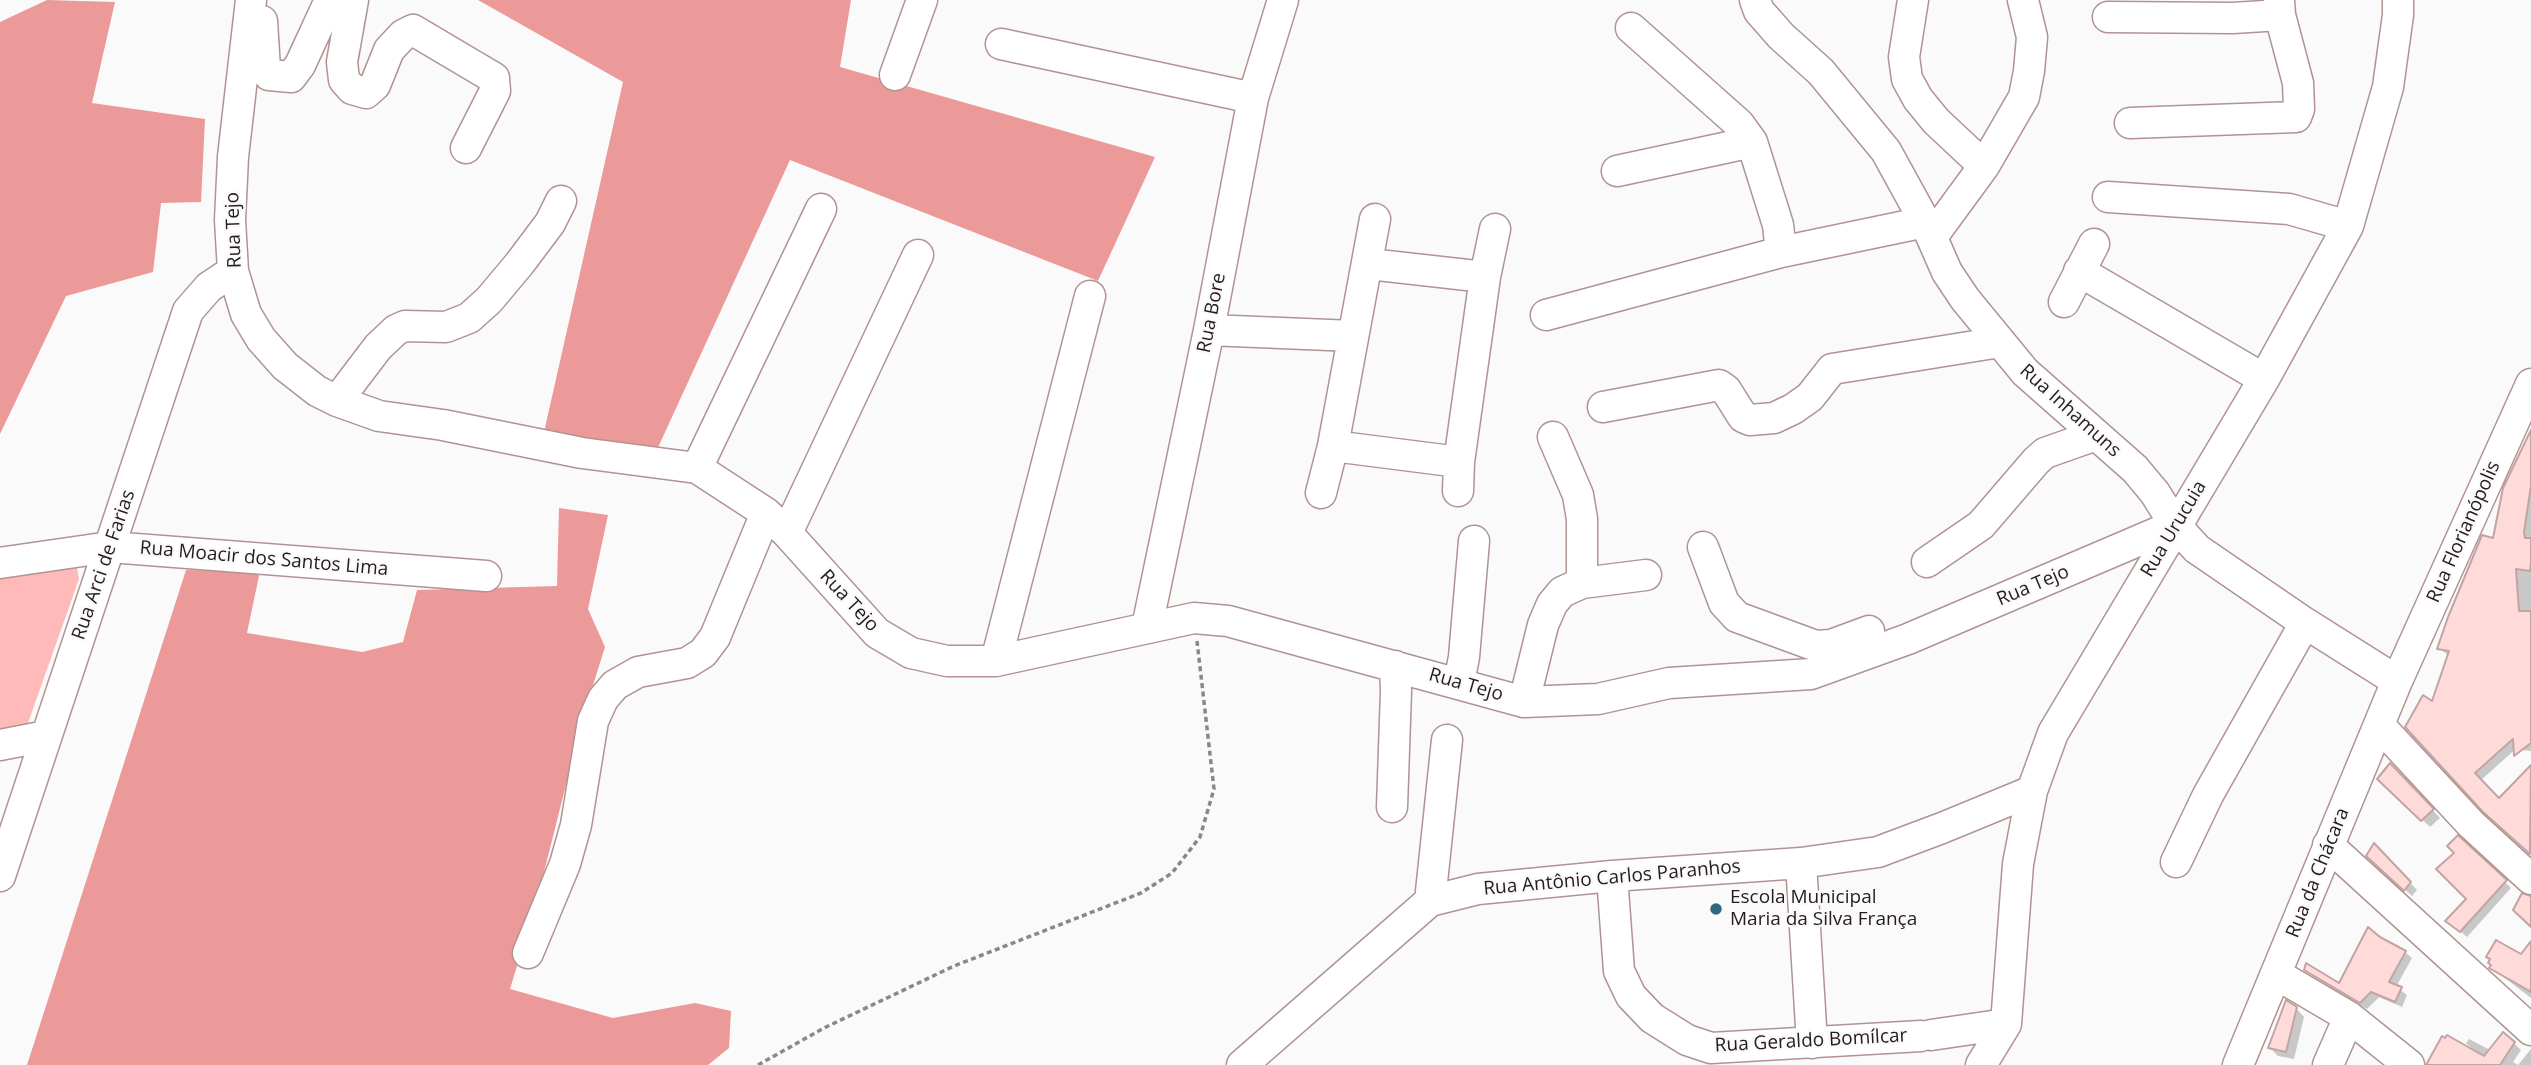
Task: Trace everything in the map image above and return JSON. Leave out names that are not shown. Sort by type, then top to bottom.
[{"type":"street","name":"Rua Tejo","points":[[251,0],[233,157],[230,220],[233,271],[246,314],[261,339],[285,366],[317,391],[379,416],[443,425],[582,453],[697,468],[777,523],[877,633],[911,653],[947,661],[996,661],[1194,618],[1228,621],[1524,702],[1598,699],[1669,682],[1811,674],[1908,639],[2175,525]]},
{"type":"street","points":[[264,0],[261,34],[265,69],[269,75],[291,77],[300,65],[330,0]]},
{"type":"street","points":[[353,0],[342,62],[344,80],[352,89],[366,93],[375,85],[388,50],[403,35],[413,30],[494,78],[495,91],[466,148]]},
{"type":"street","points":[[895,75],[922,0]]},
{"type":"street","name":"Rua Bore","points":[[1147,627],[1209,330],[1253,98],[1283,0]]},
{"type":"street","points":[[1913,0],[1904,57],[1907,79],[1918,99],[1936,121],[1984,166]]},
{"type":"street","points":[[1546,315],[1781,253],[1928,230],[1984,166],[2024,97],[2032,37],[2023,0]]},
{"type":"street","name":"Rua Urucuia","points":[[1981,1065],[2006,1024],[2018,864],[2032,791],[2053,733],[2264,379],[2348,226],[2388,87],[2398,0]]},
{"type":"street","name":"Rua Inhamuns","points":[[1757,5],[1781,36],[1821,72],[1886,151],[1947,272],[2025,372],[2135,470],[2175,525],[2197,549],[2305,623],[2397,681]]},
{"type":"street","points":[[2108,17],[2233,18],[2279,8],[2296,72],[2299,109],[2293,118],[2130,123]]},
{"type":"street","points":[[1631,28],[1739,124],[1752,142],[1778,225],[1781,253]]},
{"type":"street","points":[[1001,44],[1253,98]]},
{"type":"street","points":[[1617,171],[1752,142]]},
{"type":"street","points":[[2108,197],[2289,209],[2348,226]]},
{"type":"street","points":[[337,401],[378,347],[396,330],[405,326],[446,327],[469,318],[489,300],[520,263],[550,223],[561,201]]},
{"type":"street","points":[[697,468],[821,209]]},
{"type":"street","points":[[1321,494],[1369,264],[1375,219]]},
{"type":"street","points":[[1333,446],[1458,477],[1485,277],[1495,229]]},
{"type":"street","points":[[2064,302],[2094,244]]},
{"type":"street","points":[[528,953],[565,864],[576,825],[593,721],[603,699],[615,685],[638,672],[687,663],[703,653],[715,637],[918,255]]},
{"type":"street","points":[[1369,264],[1485,277]]},
{"type":"street","name":"Rua Arci de Farias","points":[[0,876],[188,311],[209,288],[233,271]]},
{"type":"street","points":[[2079,271],[2264,379]]},
{"type":"street","points":[[996,661],[1090,296]]},
{"type":"street","points":[[1209,330],[1353,336]]},
{"type":"street","points":[[1602,407],[1714,385],[1726,390],[1743,417],[1750,420],[1774,418],[1810,397],[1832,369],[2000,342]]},
{"type":"street","name":"Rua Florianópolis","points":[[2397,681],[2531,384]]},
{"type":"street","points":[[1927,562],[1981,525],[2045,453],[2096,435]]},
{"type":"street","points":[[1553,437],[1578,495],[1583,519],[1583,583]]},
{"type":"street","points":[[1459,683],[1464,657],[1474,541]]},
{"type":"street","name":"Rua Moacir dos Santos Lima","points":[[0,562],[110,547],[486,576]]},
{"type":"street","points":[[1703,547],[1724,603],[1737,617],[1816,646],[1831,645],[1880,628],[1908,639]]},
{"type":"street","points":[[1524,702],[1543,625],[1552,604],[1562,593],[1583,583],[1646,575]]},
{"type":"street","points":[[2176,862],[2208,794],[2305,623]]},
{"type":"street","points":[[1392,807],[1395,666]]},
{"type":"street","name":"Rua da Chácara","points":[[2238,1065],[2397,681]]},
{"type":"street","points":[[2378,725],[2471,824],[2531,879]]},
{"type":"street","points":[[0,745],[46,736]]},
{"type":"street","points":[[1430,901],[1447,740]]},
{"type":"street","name":"Rua Antônio Carlos Paranhos","points":[[1242,1065],[1430,901],[1478,889],[1612,876],[1801,863],[1878,852],[2032,791]]},
{"type":"street","points":[[2328,845],[2531,1030]]},
{"type":"street","points":[[1801,863],[1812,1044]]},
{"type":"street","name":"Rua Geraldo Bomílcar","points":[[1612,876],[1619,971],[1631,996],[1652,1018],[1687,1040],[1711,1048],[1812,1044],[1926,1035],[2006,1024]]},
{"type":"street","points":[[2276,974],[2349,1017],[2409,1065]]},
{"type":"street","points":[[2328,1065],[2349,1017]]},
{"type":"path","points":[[758,1065],[824,1028],[954,966],[1141,893],[1172,873],[1200,837],[1214,789],[1194,618]]},
{"type":"shaded area","points":[[47,0],[115,2],[92,103],[205,119],[201,202],[161,203],[153,272],[66,296],[0,434],[0,22]]},
{"type":"shaded area","points":[[478,0],[851,0],[840,67],[1155,157],[1098,281],[790,160],[655,454],[542,441],[623,82]]},
{"type":"shaded area","points":[[559,508],[608,515],[588,609],[605,647],[583,717],[537,900],[510,989],[613,1018],[695,1003],[731,1011],[729,1048],[708,1065],[27,1065],[186,570],[260,571],[247,633],[362,652],[403,642],[417,590],[557,586]]},
{"type":"shaded area","points":[[76,563],[79,579],[28,723],[18,730],[0,735],[0,569]]},
{"type":"building","points":[[2531,430],[2531,486],[2524,532],[2525,538],[2531,538],[2531,562],[2530,571],[2516,569],[2519,611],[2531,611],[2531,743],[2514,756],[2513,739],[2475,773],[2499,798],[2531,765],[2530,854],[2483,812],[2405,727],[2423,695],[2432,701],[2449,651],[2437,649],[2448,617],[2482,535],[2493,538],[2503,488]]},
{"type":"building","points":[[2390,763],[2434,809],[2421,821],[2377,779]]},
{"type":"building","points":[[2458,835],[2507,880],[2460,932],[2445,921],[2466,899],[2436,869],[2454,853],[2447,846]]},
{"type":"building","points":[[2374,843],[2411,882],[2404,891],[2366,856]]},
{"type":"building","points":[[2522,893],[2531,896],[2531,927],[2513,910]]},
{"type":"building","points":[[2368,927],[2406,951],[2389,982],[2402,987],[2395,1002],[2371,992],[2360,1003],[2304,970],[2306,963],[2339,983]]},
{"type":"building","points":[[2496,940],[2521,954],[2531,941],[2531,992],[2489,968],[2490,959],[2486,957]]},
{"type":"building","points":[[2286,1000],[2297,1007],[2286,1052],[2268,1048]]},
{"type":"building","points":[[2503,1032],[2515,1042],[2500,1065],[2426,1065],[2442,1036],[2445,1038],[2447,1035],[2484,1056]]},
{"type":"place","name":"Escola Municipal Maria da Silva França","points":[[1716,909]]}]
